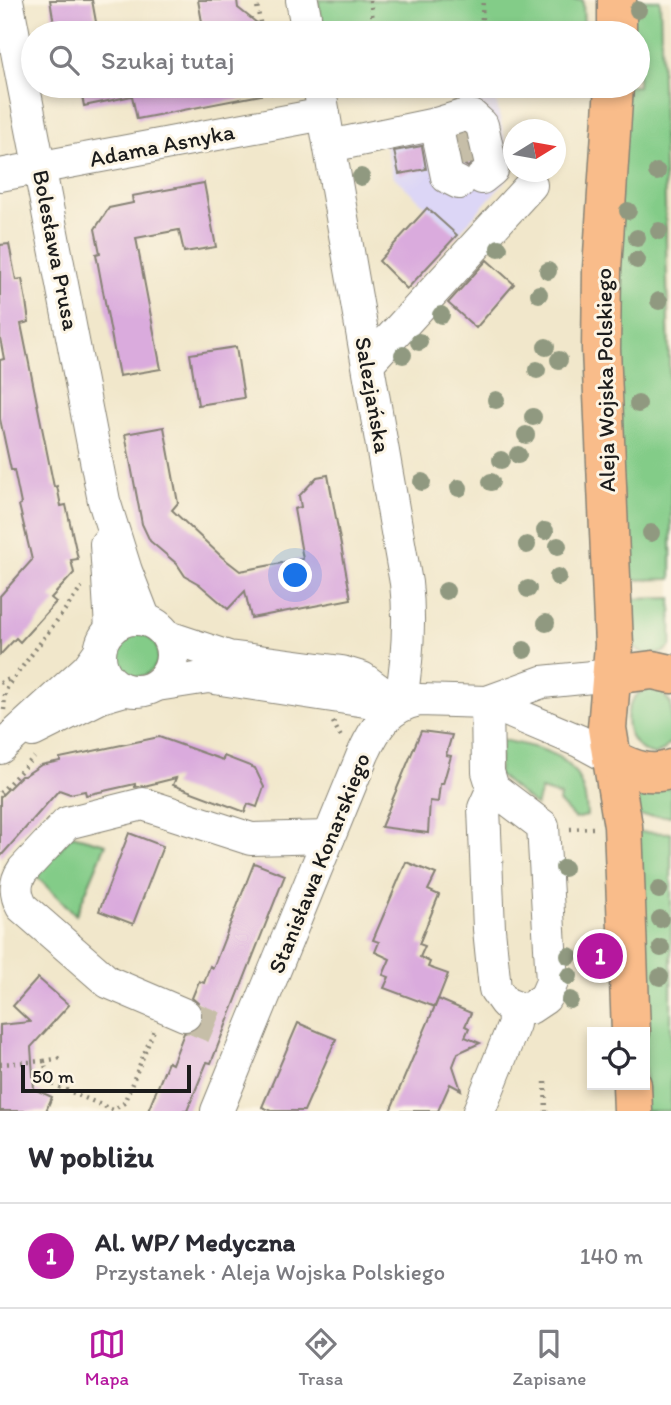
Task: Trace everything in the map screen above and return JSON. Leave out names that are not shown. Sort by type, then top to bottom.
[{"type":"main road","points":[[617,0],[617,21]]},
{"type":"main road","name":"Aleja Wojska Polskiego","points":[[613,98],[601,349],[613,625],[607,728],[614,760]]},
{"type":"main road","points":[[612,675],[653,670],[671,674]]},
{"type":"main road","points":[[631,1027],[623,826],[614,760],[642,771],[656,773],[671,769]]},
{"type":"main road","points":[[632,1090],[633,1111]]},
{"type":"street","name":"Bolesława Prusa","points":[[7,0],[21,71]]},
{"type":"street","points":[[302,0],[306,21]]},
{"type":"street","name":"Bolesława Prusa","points":[[26,98],[104,501],[126,571],[157,629]]},
{"type":"street","name":"Adama Asnyka","points":[[0,175],[321,100]]},
{"type":"street","name":"Salezjańska","points":[[321,100],[408,594],[407,667],[400,706]]},
{"type":"street","points":[[330,146],[463,150]]},
{"type":"street","points":[[368,363],[531,185]]},
{"type":"street","name":"Bolesława Prusa","points":[[104,501],[108,574],[106,640]]},
{"type":"street","points":[[12,741],[34,715],[88,668],[106,640],[127,620],[228,657],[342,672],[362,678],[400,706]]},
{"type":"street","points":[[157,629],[172,652],[171,667],[157,685]]},
{"type":"street","points":[[106,640],[100,661],[108,679],[125,690]]},
{"type":"street","points":[[487,702],[542,682],[612,675]]},
{"type":"street","points":[[12,741],[101,697],[125,690],[142,691],[157,685],[208,677],[400,706],[419,700],[487,702],[579,741],[614,760]]},
{"type":"street","points":[[487,702],[488,772],[493,788],[543,826],[552,982],[550,991],[538,1004],[530,1008],[513,1007],[499,997],[493,981],[484,808],[493,788]]},
{"type":"street","name":"Stanisława Konarskiego","points":[[217,1111],[237,1036],[329,837],[363,754],[380,721],[400,706]]},
{"type":"street","points":[[175,1011],[108,982],[22,907],[18,899],[18,878],[67,823],[143,804],[251,839],[329,837]]},
{"type":"street","points":[[479,1111],[514,1024],[513,1007]]},
{"type":"path","points":[[256,0],[260,21]]},
{"type":"path","points":[[370,0],[373,21]]},
{"type":"path","points":[[482,21],[483,0]]},
{"type":"path","points":[[0,793],[12,741],[5,693],[14,677],[91,575],[108,574]]},
{"type":"path","points":[[0,683],[14,677]]},
{"type":"path","points":[[330,716],[342,739],[363,754]]},
{"type":"path","points":[[44,1061],[50,1083],[113,1110],[124,1103],[175,1011]]},
{"type":"path","points":[[0,1064],[60,1058]]},
{"type":"path","points":[[545,1083],[546,1111]]},
{"type":"shaded area","points":[[495,98],[503,132],[504,182],[457,235],[393,176],[379,123]]},
{"type":"green space","points":[[318,0],[583,0],[584,21],[322,21]]},
{"type":"green space","points":[[629,0],[660,0],[671,441],[671,579],[624,580],[615,269],[625,98],[650,98],[650,21],[629,21]]},
{"type":"green space","points":[[671,598],[671,646],[664,652],[651,654],[635,648],[628,634],[625,599]]},
{"type":"green space","points":[[136,633],[145,634],[152,639],[157,646],[157,664],[152,671],[145,676],[136,677],[127,676],[120,671],[115,664],[114,655],[115,646],[120,639],[127,634]]},
{"type":"green space","points":[[652,687],[660,690],[671,704],[671,741],[663,751],[655,755],[643,751],[635,743],[627,722],[628,710],[633,700]]},
{"type":"green space","points":[[502,740],[536,748],[562,760],[580,781],[587,816],[575,819],[559,802],[560,796],[541,790],[536,806],[498,775]]},
{"type":"green space","points":[[668,787],[671,789],[671,816],[635,816],[636,797],[642,790]]},
{"type":"green space","points":[[635,832],[671,833],[671,1111],[645,1111],[645,1090],[650,1090],[650,1027],[645,1027]]},
{"type":"green space","points":[[72,835],[106,844],[76,915],[36,876]]},
{"type":"building","points":[[50,0],[92,0],[96,21],[54,21]]},
{"type":"building","points":[[198,0],[237,0],[238,8],[254,21],[202,21]]},
{"type":"building","points":[[82,98],[122,98],[84,106]]},
{"type":"building","points":[[132,98],[246,98],[137,119]]},
{"type":"building","points":[[465,135],[472,163],[468,167],[465,165],[470,160],[463,161],[457,137]]},
{"type":"building","points":[[422,146],[426,169],[399,174],[394,151]]},
{"type":"building","points":[[204,183],[216,247],[184,252],[179,230],[136,238],[161,369],[119,376],[96,254],[100,253],[95,229],[109,208],[133,203],[132,196]]},
{"type":"building","points":[[427,208],[457,235],[407,289],[379,261]]},
{"type":"building","points":[[9,244],[16,280],[22,279],[29,322],[21,324],[54,487],[57,486],[61,506],[66,505],[78,559],[71,560],[74,573],[51,598],[56,602],[20,642],[16,638],[0,655],[0,596],[32,560],[14,470],[11,470],[0,419],[0,360],[4,359],[0,338],[0,245]]},
{"type":"building","points":[[487,260],[514,284],[476,328],[448,303]]},
{"type":"building","points":[[236,347],[244,398],[198,405],[190,354]]},
{"type":"building","points":[[164,427],[178,503],[172,510],[240,571],[303,559],[294,509],[301,507],[299,496],[317,477],[328,475],[351,599],[251,618],[245,591],[228,609],[199,584],[185,576],[177,564],[150,541],[142,524],[125,434]]},
{"type":"building","points":[[421,731],[452,735],[446,755],[451,756],[443,784],[440,784],[438,802],[430,801],[428,833],[381,827]]},
{"type":"building","points":[[159,737],[223,760],[224,756],[255,768],[264,787],[257,807],[248,804],[245,812],[173,785],[176,778],[86,795],[85,791],[70,794],[59,790],[0,857],[0,797],[21,776],[41,765],[60,761],[60,758]]},
{"type":"building","points":[[129,833],[163,846],[133,924],[99,911]]},
{"type":"building","points":[[406,862],[436,874],[428,890],[439,895],[419,944],[425,946],[420,957],[430,962],[428,967],[448,974],[435,1007],[384,988],[389,977],[383,975],[390,959],[375,952],[379,942],[373,940]]},
{"type":"building","points":[[254,863],[285,875],[211,1063],[207,1062],[187,1111],[148,1111],[168,1062],[172,1064],[184,1033],[195,1030],[202,1023],[203,1012],[192,998],[199,981],[204,983],[210,966],[213,968]]},
{"type":"building","points":[[38,978],[69,1005],[31,1047],[34,1089],[52,1097],[46,1111],[0,1111],[0,1025],[30,1022],[13,1006]]},
{"type":"building","points":[[438,999],[471,1013],[465,1026],[469,1028],[465,1037],[480,1043],[458,1053],[453,1066],[461,1090],[450,1084],[438,1111],[390,1111]]},
{"type":"building","points":[[298,1023],[336,1039],[304,1111],[272,1111],[262,1107]]},
{"type":"tunnel","points":[[453,151],[476,146]]},
{"type":"tunnel","points":[[185,1015],[228,1033]]},
{"type":"place","name":"Al. WP/ Medyczna","points":[[600,956]]}]
